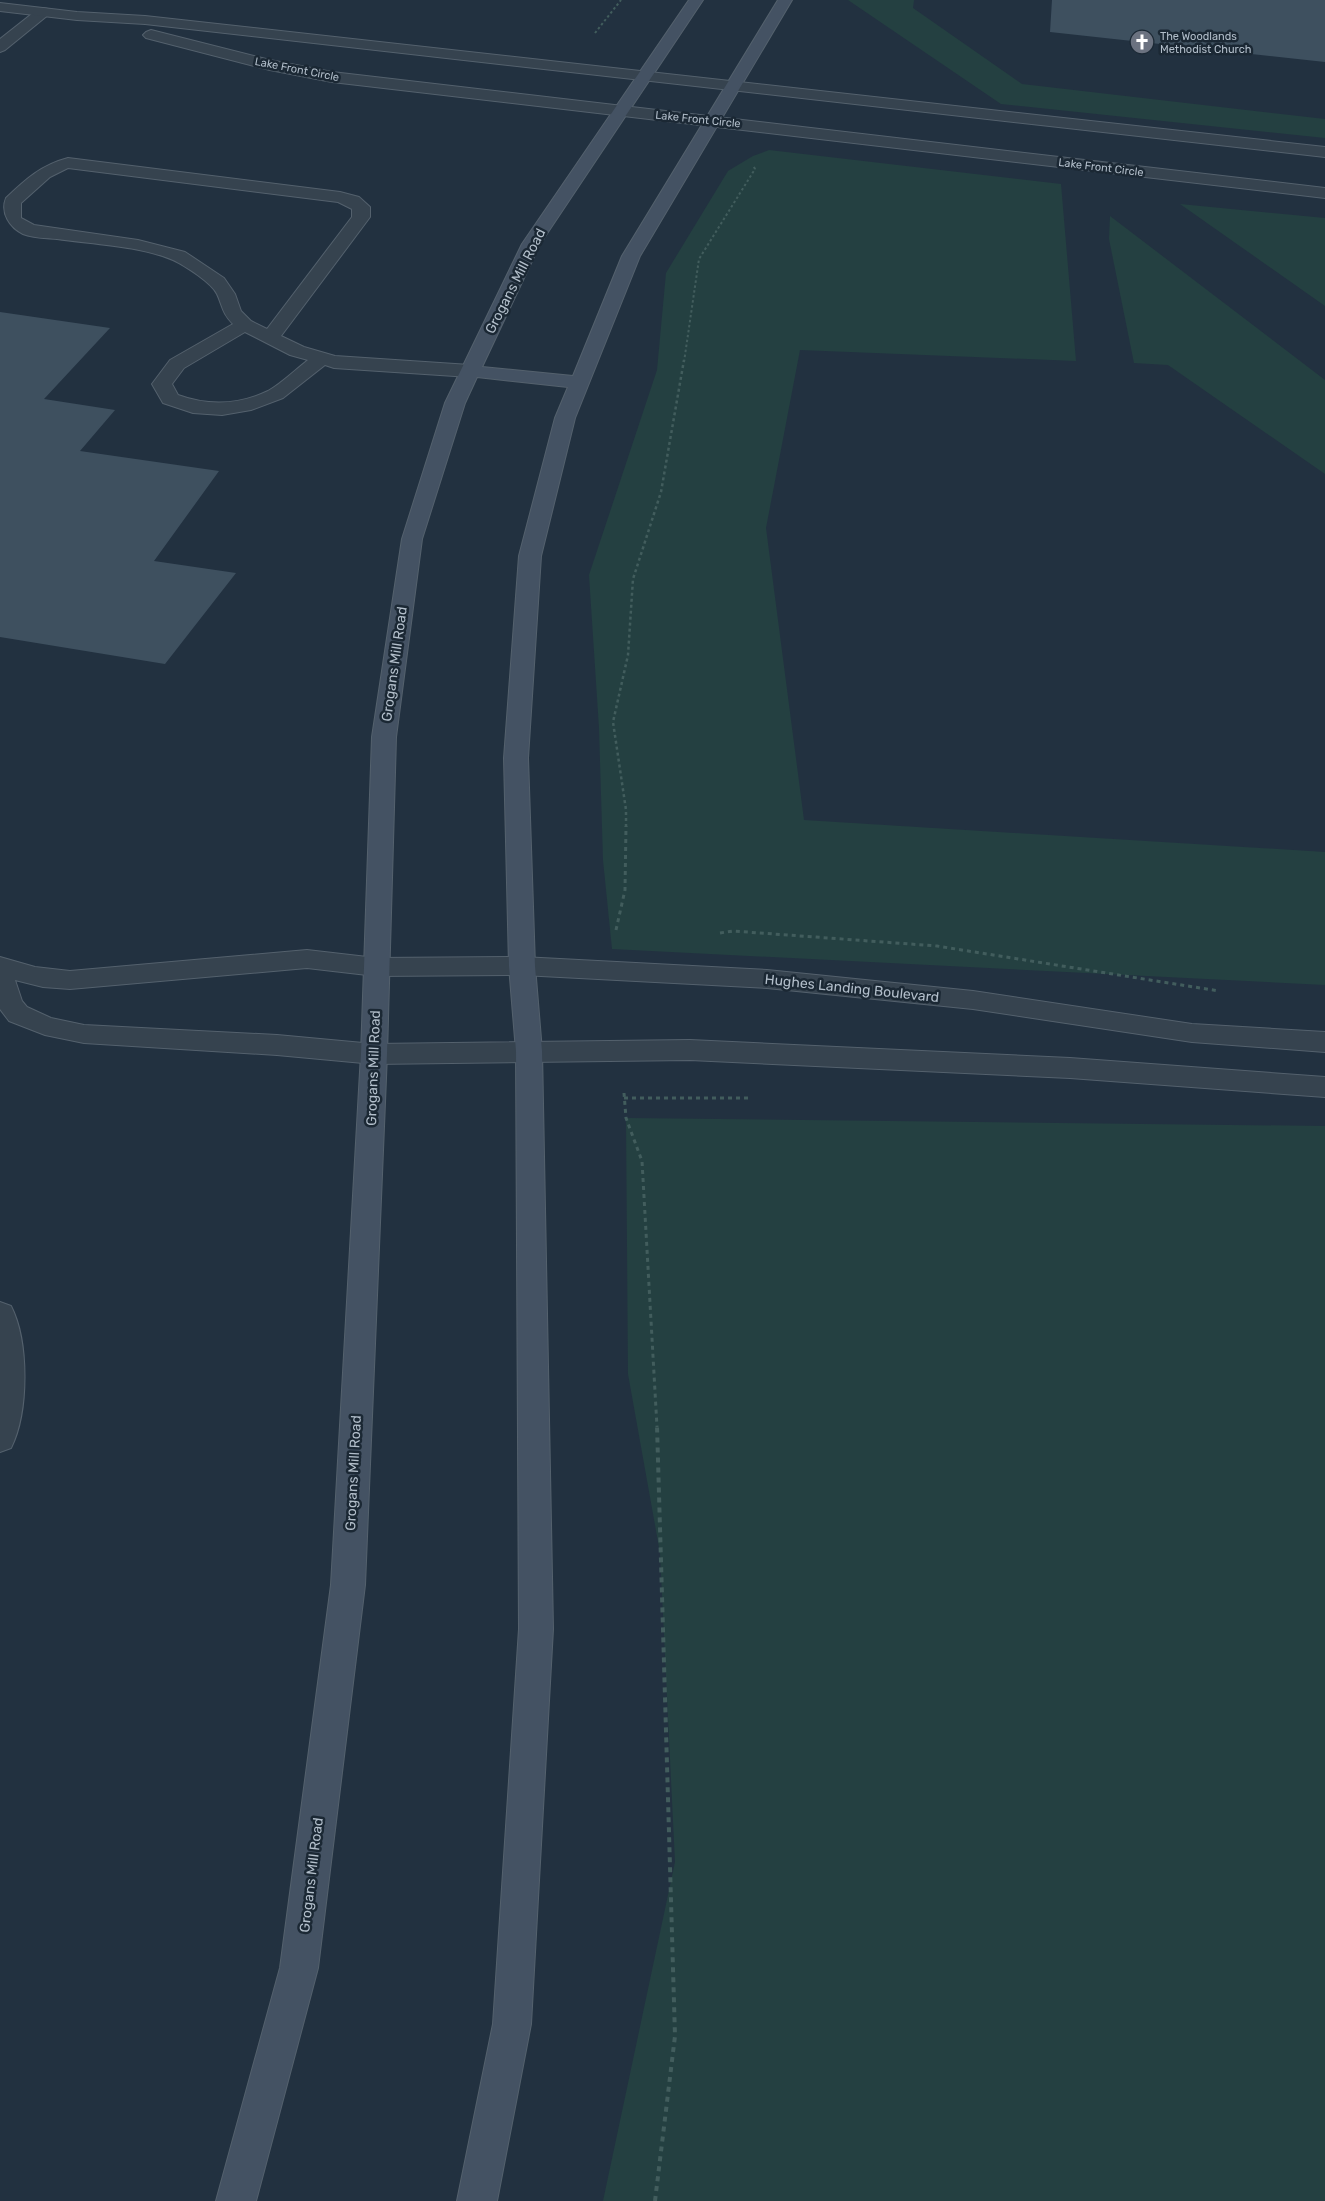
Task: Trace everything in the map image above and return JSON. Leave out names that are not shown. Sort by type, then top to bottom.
[{"type":"main road","name":"Grogans Mill Road","points":[[236,2201],[299,1968],[348,1585],[374,1054],[384,737],[412,539],[455,403],[532,244],[696,0]]},
{"type":"main road","points":[[477,2201],[512,2024],[536,1629],[529,1052],[522,966],[516,758],[530,556],[565,418],[631,256],[785,0]]},
{"type":"main road","points":[[470,371],[579,382]]},
{"type":"street","name":"Lake Front Circle","points":[[0,7],[77,16],[145,20],[1325,152]]},
{"type":"street","points":[[0,47],[43,12]]},
{"type":"street","name":"Lake Front Circle","points":[[77,16],[302,72],[1325,193]]},
{"type":"street","points":[[270,338],[361,217],[362,207],[353,201],[68,163],[53,166],[45,171],[12,202],[13,220],[29,230],[138,246],[179,256],[201,268],[218,282],[226,294],[232,314],[244,325],[270,338],[297,351],[334,362],[470,371]]},
{"type":"street","points":[[244,325],[177,364],[162,384],[170,399],[193,408],[222,409],[251,404],[276,394],[323,358]]},
{"type":"street","name":"Hughes Landing Boulevard","points":[[0,966],[24,975],[70,980],[308,959],[376,967],[522,966],[767,979],[973,1000],[1192,1033],[1325,1042]]},
{"type":"street","points":[[0,974],[10,1004],[18,1014],[45,1026]]},
{"type":"street","points":[[0,1018],[84,1034],[277,1045],[374,1054],[710,1051],[1070,1068],[1325,1086]]},
{"type":"street","points":[[0,1314],[6,1331],[7,1372],[4,1423],[0,1439]]},
{"type":"green space","points":[[848,0],[914,0],[913,8],[1022,84],[1325,119],[1325,138],[1001,104]]},
{"type":"green space","points":[[769,150],[1061,184],[1076,361],[800,350],[766,528],[804,820],[1325,852],[1325,985],[612,949],[603,860],[599,728],[589,575],[657,370],[666,273],[728,171],[753,156]]},
{"type":"green space","points":[[1180,204],[1325,218],[1325,306]]},
{"type":"green space","points":[[1110,216],[1325,380],[1325,474],[1168,365],[1134,363],[1109,239]]},
{"type":"green space","points":[[626,1118],[1325,1126],[1325,2201],[603,2201],[675,1862],[660,1553],[628,1374]]},
{"type":"building","points":[[1052,0],[1325,0],[1325,62],[1050,32]]},
{"type":"building","points":[[0,312],[110,328],[44,399],[115,410],[80,451],[219,471],[154,561],[236,573],[165,664],[0,637]]},
{"type":"place","name":"The Woodlands Methodist Church","points":[[1142,42]]}]
